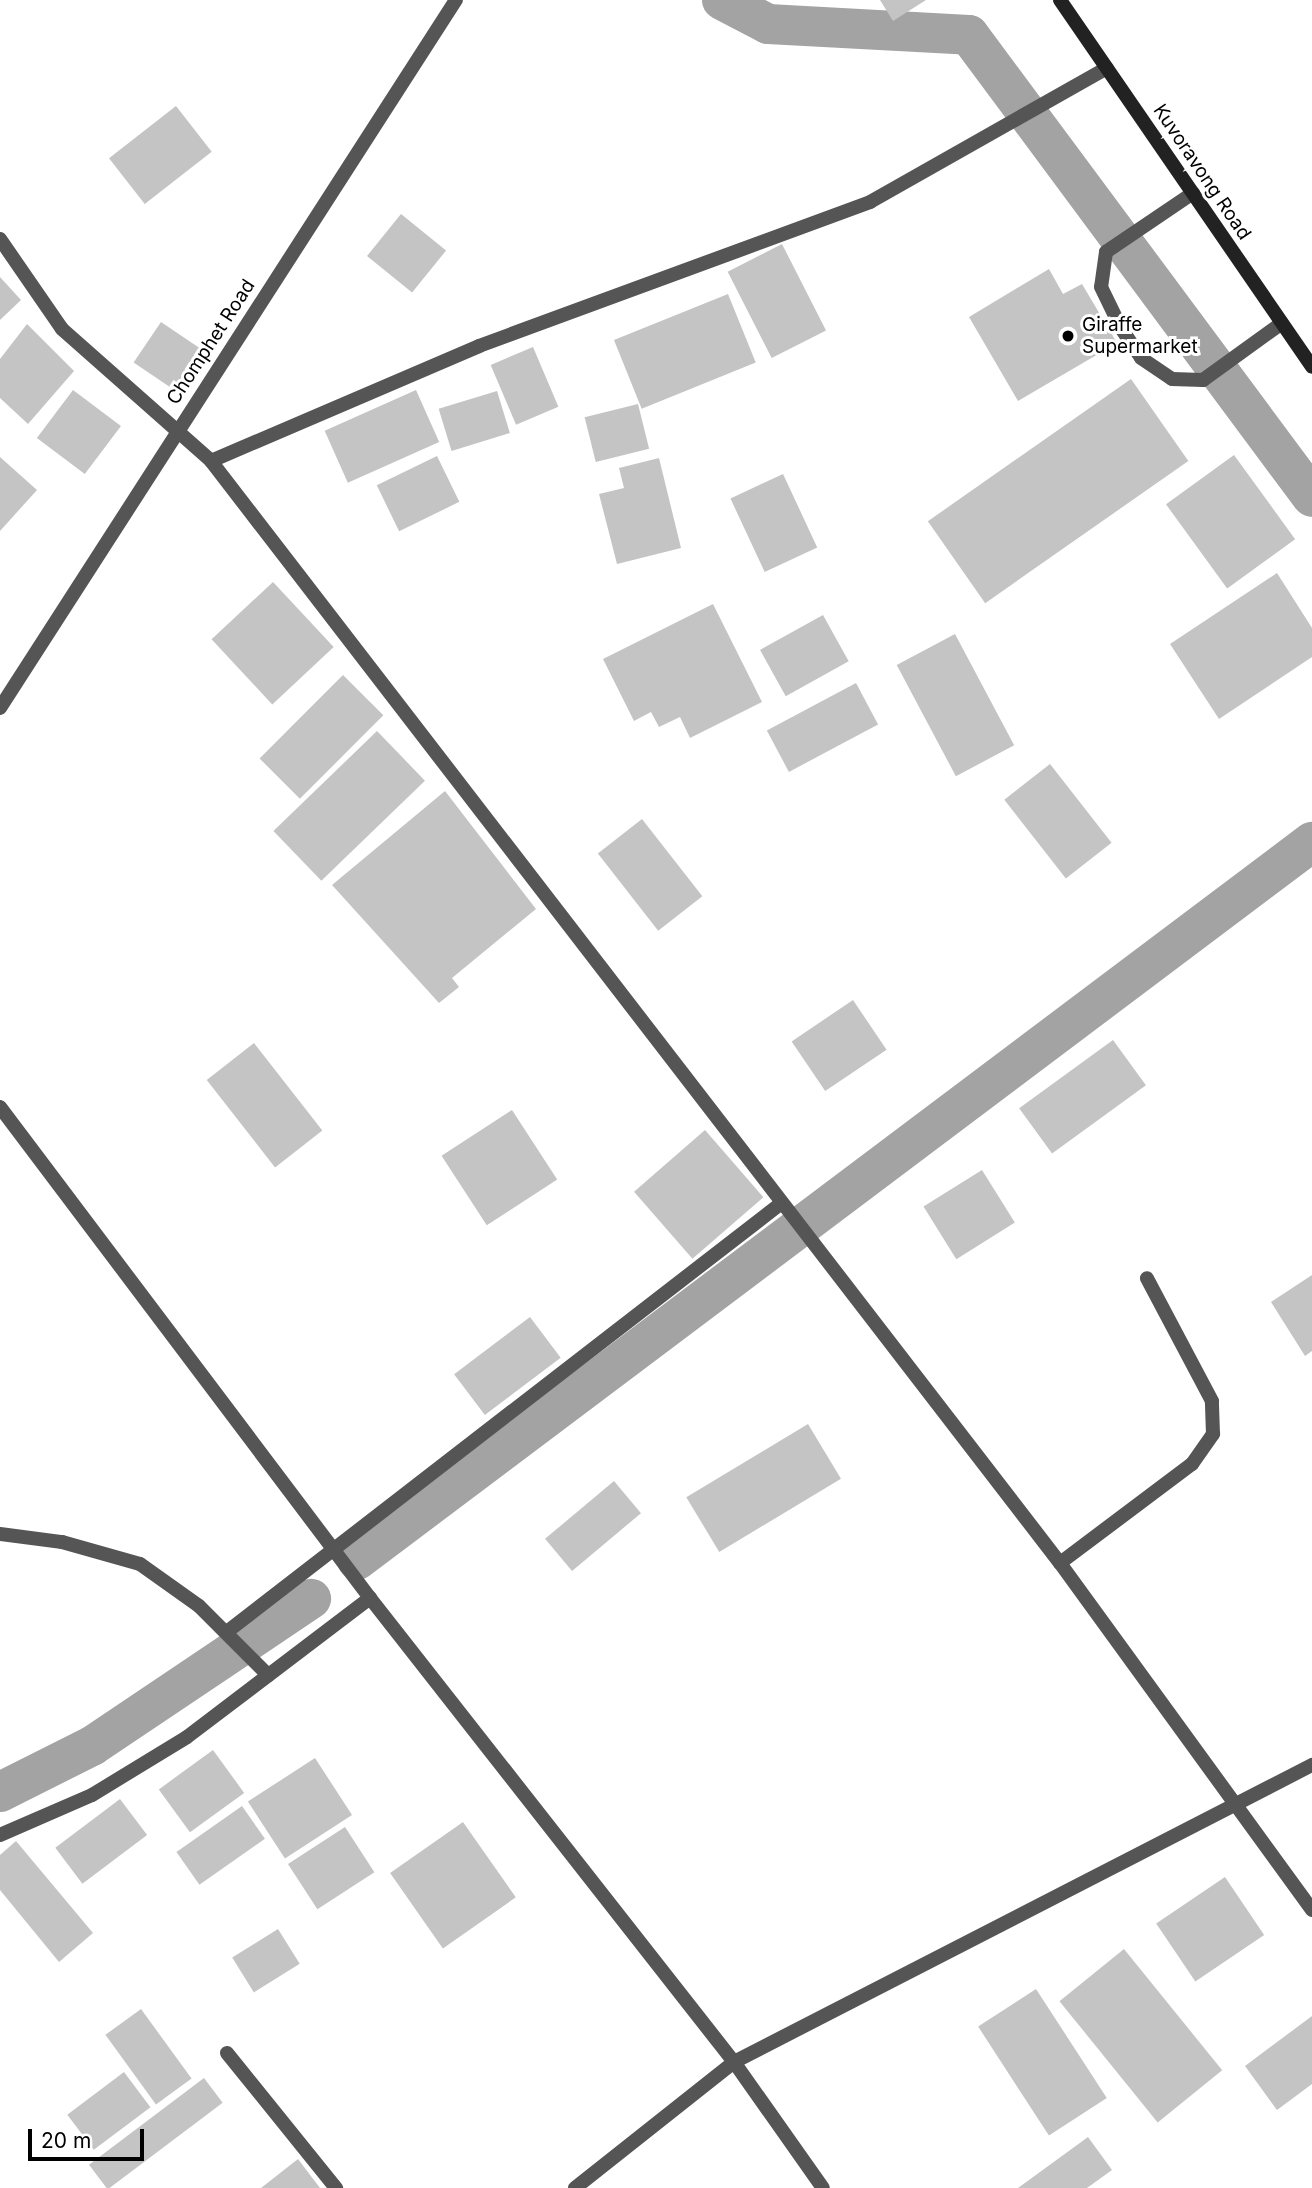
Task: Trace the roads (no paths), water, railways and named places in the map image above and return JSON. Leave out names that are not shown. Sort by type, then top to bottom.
[{"type":"street","name":"Chomphet Road","points":[[0,708],[456,0]]},
{"type":"street","name":"Kuvoravong Road","points":[[1060,0],[1193,193],[1277,327],[1312,367]]},
{"type":"street","points":[[211,461],[479,346],[870,202],[1107,68]]},
{"type":"street","points":[[1193,193],[1106,252],[1101,287],[1141,358],[1171,379],[1203,380],[1277,327]]},
{"type":"street","points":[[0,239],[62,329],[211,461],[806,1240],[1060,1563],[1231,1804],[1312,1910]]},
{"type":"street","points":[[0,1107],[370,1598],[734,2062],[823,2188]]},
{"type":"street","points":[[232,1635],[783,1210]]},
{"type":"street","points":[[1060,1563],[1192,1464],[1213,1434],[1212,1401],[1147,1278]]},
{"type":"street","points":[[0,1534],[62,1542],[140,1564],[232,1635],[264,1670]]},
{"type":"street","points":[[0,1835],[92,1795],[187,1737],[264,1670],[370,1598]]},
{"type":"street","points":[[575,2188],[734,2062],[1231,1804],[1312,1765]]},
{"type":"street","points":[[227,2053],[335,2188]]},
{"type":"waterway","points":[[722,0],[768,24],[969,35],[1312,497]]},
{"type":"waterway","points":[[357,1560],[1312,842]]},
{"type":"waterway","points":[[0,1792],[92,1746],[311,1599]]},
{"type":"place","name":"Giraffe Supermarket","points":[[1068,336]]}]
